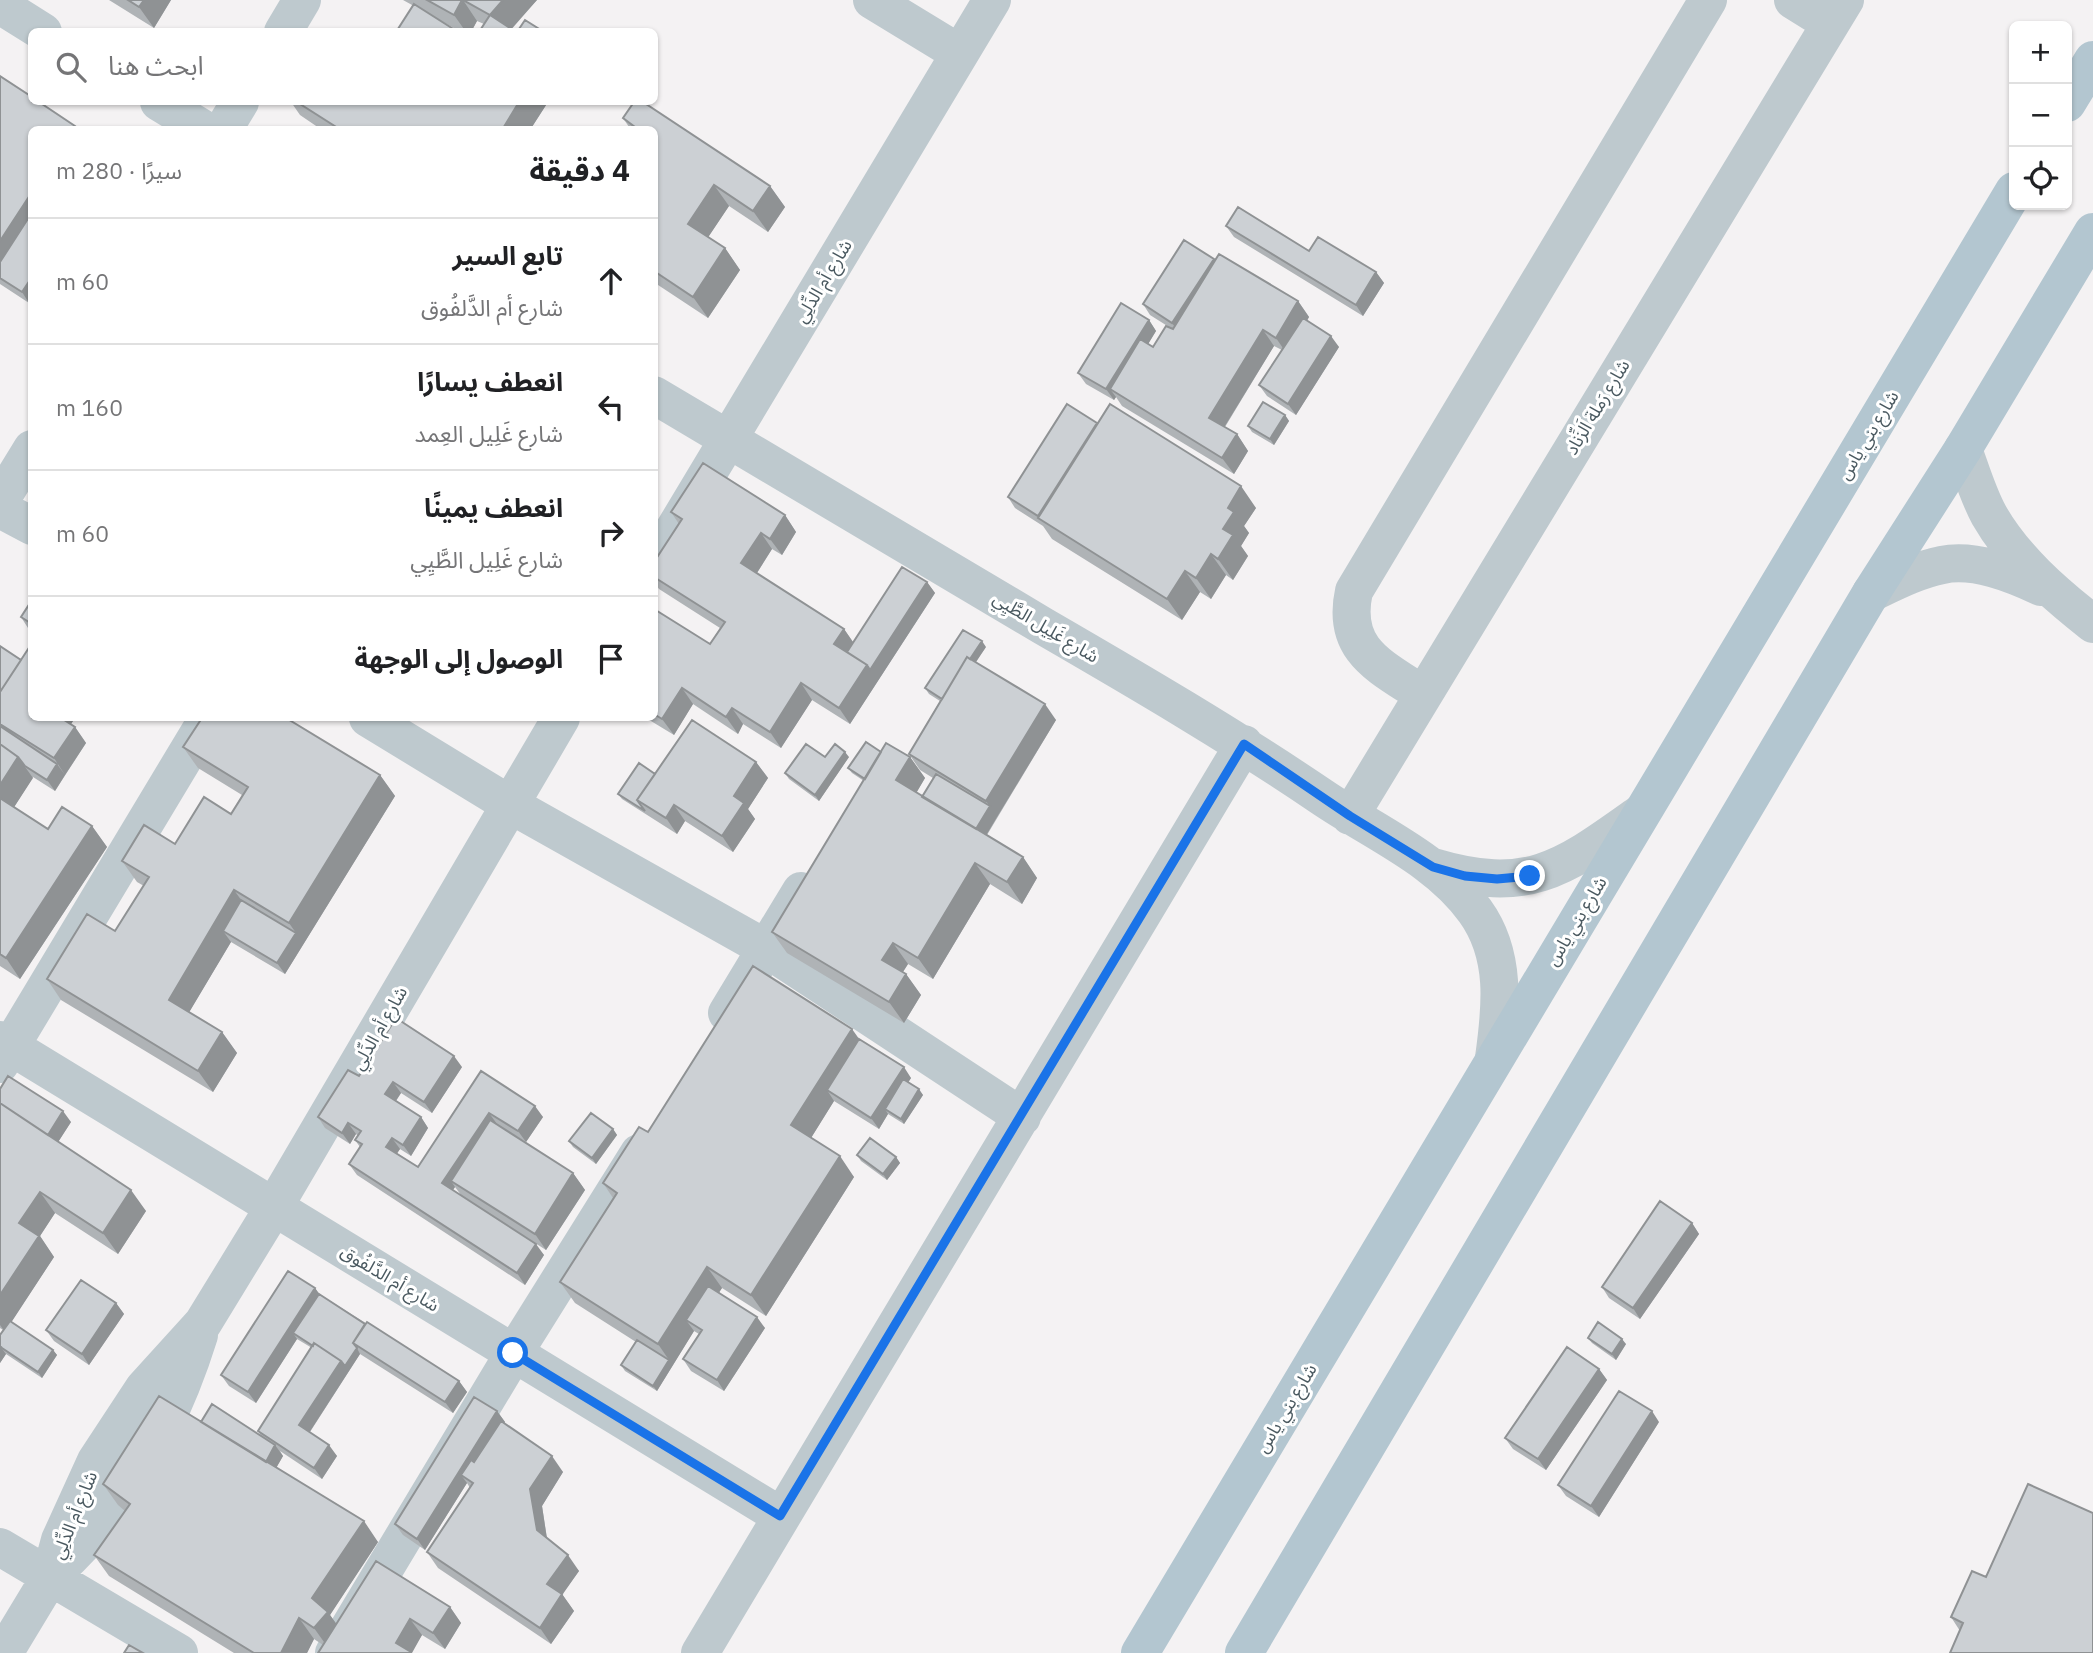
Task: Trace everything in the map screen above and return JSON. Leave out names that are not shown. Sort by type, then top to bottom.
[{"type":"main road","points":[[2072,95],[2093,60]]},
{"type":"main road","name":"شارع بني ياس","points":[[1140,1653],[2009,199]]},
{"type":"main road","points":[[1244,1653],[1871,593],[1963,449],[2093,232]]},
{"type":"street","points":[[285,28],[302,0]]},
{"type":"street","points":[[872,0],[959,53]]},
{"type":"street","name":"شارع أم الدِّلِي","points":[[658,556],[992,0]]},
{"type":"street","points":[[1422,694],[1368,657],[1358,643],[1351,626],[1350,609],[1354,591],[1708,0]]},
{"type":"street","points":[[1793,0],[1838,12]]},
{"type":"street","points":[[0,5],[37,28]]},
{"type":"street","name":"شارع رَملة اَلزِّناد","points":[[1350,816],[1838,12]]},
{"type":"street","points":[[164,105],[198,126]]},
{"type":"street","points":[[225,126],[238,105]]},
{"type":"street","name":"شارع غَلِيل الطَّيِي","points":[[658,397],[1244,744],[1350,816],[1433,867],[1460,890],[1478,915],[1491,941],[1501,987],[1494,1058]]},
{"type":"street","points":[[1963,449],[1989,514],[2011,548],[2054,594],[2093,624]]},
{"type":"street","points":[[0,501],[28,456]]},
{"type":"street","points":[[0,509],[28,524]]},
{"type":"street","points":[[1871,593],[1909,575],[1944,564],[1987,566],[2054,594]]},
{"type":"street","points":[[3,1050],[206,721]]},
{"type":"street","points":[[373,721],[509,804],[767,949],[1022,1117]]},
{"type":"street","name":"شارع أم الدِّلِي","points":[[5,1653],[50,1577],[78,1551],[132,1482],[178,1396],[202,1323],[274,1208],[559,721]]},
{"type":"street","points":[[700,1653],[1244,744]]},
{"type":"street","name":"شارع غَلِيل الطَّيِي","points":[[1433,867],[1465,876],[1497,879],[1530,876],[1562,866],[1641,813]]},
{"type":"street","points":[[709,1041],[816,867]]},
{"type":"street","name":"شارع أم الدَّلفُوق","points":[[3,1050],[274,1208],[780,1516]]},
{"type":"street","points":[[334,1653],[513,1353],[659,1122]]},
{"type":"street","points":[[0,1547],[179,1653]]},
{"type":"building","points":[[128,0],[144,0],[139,7]]},
{"type":"building","points":[[427,0],[462,0],[454,15]]},
{"type":"building","points":[[463,0],[503,0],[490,15]]},
{"type":"building","points":[[414,4],[452,28],[399,28]]},
{"type":"building","points":[[490,15],[510,28],[482,28]]},
{"type":"building","points":[[525,20],[538,28],[520,28]]},
{"type":"building","points":[[0,76],[28,94],[28,105],[44,105],[75,126],[28,126],[28,198],[0,241]]},
{"type":"building","points":[[302,105],[517,105],[504,126],[335,126]]},
{"type":"building","points":[[632,105],[648,105],[770,186],[753,211],[714,185],[688,224],[725,248],[693,297],[658,274],[658,126],[634,126],[623,118]]},
{"type":"building","points":[[1238,207],[1309,251],[1318,237],[1376,272],[1356,305],[1226,226]]},
{"type":"building","points":[[28,219],[28,283],[22,292],[0,278],[0,262]]},
{"type":"building","points":[[1184,240],[1214,259],[1172,323],[1143,304]]},
{"type":"building","points":[[1219,254],[1298,301],[1276,338],[1263,330],[1209,418],[1237,434],[1222,458],[1110,389],[1140,339],[1153,347],[1166,326],[1173,329]]},
{"type":"building","points":[[1121,303],[1149,320],[1106,389],[1078,373]]},
{"type":"building","points":[[1303,318],[1331,336],[1288,404],[1259,385]]},
{"type":"building","points":[[1263,402],[1285,415],[1270,439],[1248,426]]},
{"type":"building","points":[[1067,404],[1097,423],[1038,516],[1008,497]]},
{"type":"building","points":[[1110,404],[1241,486],[1228,508],[1234,512],[1223,529],[1233,535],[1218,559],[1211,554],[1196,578],[1185,571],[1167,599],[1038,518]]},
{"type":"building","points":[[703,463],[785,515],[770,539],[761,533],[741,563],[844,629],[834,644],[867,665],[839,708],[801,683],[770,732],[732,708],[726,717],[682,688],[662,719],[658,716],[658,612],[710,644],[725,622],[658,580],[658,556],[682,519],[671,512]]},
{"type":"building","points":[[902,567],[927,582],[870,670],[847,652]]},
{"type":"building","points":[[28,606],[28,621],[21,617]]},
{"type":"building","points":[[963,630],[982,641],[970,659],[967,657],[942,699],[925,688]]},
{"type":"building","points":[[0,646],[21,660],[0,692]]},
{"type":"building","points":[[28,649],[28,721],[66,721],[75,727],[54,758],[0,724],[0,692]]},
{"type":"building","points":[[967,657],[1045,704],[986,801],[909,754]]},
{"type":"building","points":[[692,720],[756,762],[734,796],[744,803],[722,836],[674,805],[666,818],[637,800]]},
{"type":"building","points":[[200,721],[291,721],[380,775],[289,923],[234,890],[169,1000],[222,1032],[198,1071],[47,979],[87,914],[115,931],[149,877],[122,861],[144,825],[175,844],[204,797],[231,814],[248,787],[183,747]]},
{"type":"building","points":[[0,726],[57,764],[47,780],[25,766],[18,757],[0,744]]},
{"type":"building","points":[[866,742],[881,752],[865,779],[848,768]]},
{"type":"building","points":[[886,743],[910,757],[896,780],[1023,857],[1007,882],[975,863],[918,958],[893,943],[882,960],[906,974],[889,1002],[772,932]]},
{"type":"building","points":[[0,744],[18,757],[0,785]]},
{"type":"building","points":[[806,744],[825,757],[835,744],[845,752],[815,795],[785,773]]},
{"type":"building","points":[[639,763],[655,774],[637,800],[645,811],[618,794]]},
{"type":"building","points":[[936,774],[990,806],[976,829],[922,797]]},
{"type":"building","points":[[0,798],[48,829],[62,807],[92,826],[6,958],[0,954]]},
{"type":"building","points":[[241,900],[296,933],[277,963],[223,931]]},
{"type":"building","points":[[753,966],[852,1029],[791,1125],[840,1156],[751,1295],[707,1267],[658,1344],[560,1282],[617,1193],[603,1183],[639,1127],[648,1132]]},
{"type":"building","points":[[396,1018],[454,1056],[424,1102],[393,1082],[385,1094],[421,1117],[403,1145],[392,1138],[386,1147],[418,1167],[481,1071],[535,1106],[518,1131],[489,1113],[442,1183],[536,1244],[517,1273],[349,1164],[362,1144],[355,1140],[361,1131],[348,1123],[342,1133],[318,1117],[348,1070],[359,1076]]},
{"type":"building","points":[[859,1039],[904,1067],[871,1118],[827,1090]]},
{"type":"building","points":[[8,1076],[63,1111],[48,1135],[0,1103],[0,1089]]},
{"type":"building","points":[[903,1079],[919,1089],[901,1119],[885,1109]]},
{"type":"building","points":[[0,1103],[131,1190],[103,1233],[40,1192],[19,1223],[39,1236],[0,1295]]},
{"type":"building","points":[[591,1113],[613,1129],[592,1158],[569,1141]]},
{"type":"building","points":[[490,1120],[573,1173],[535,1234],[451,1181]]},
{"type":"building","points":[[870,1138],[896,1157],[883,1174],[857,1155]]},
{"type":"building","points":[[1660,1201],[1692,1223],[1633,1308],[1602,1287]]},
{"type":"building","points":[[288,1271],[315,1288],[248,1392],[221,1375]]},
{"type":"building","points":[[81,1280],[116,1303],[82,1354],[46,1330]]},
{"type":"building","points":[[708,1286],[757,1317],[717,1380],[683,1359],[702,1330],[686,1320]]},
{"type":"building","points":[[319,1294],[365,1324],[353,1343],[357,1348],[345,1366],[314,1343],[313,1346],[293,1333]]},
{"type":"building","points":[[10,1321],[53,1350],[38,1372],[0,1346],[0,1335]]},
{"type":"building","points":[[367,1322],[459,1381],[445,1402],[353,1343]]},
{"type":"building","points":[[1598,1322],[1622,1339],[1612,1354],[1588,1338]]},
{"type":"building","points":[[637,1340],[669,1360],[653,1386],[621,1365]]},
{"type":"building","points":[[314,1343],[341,1361],[299,1425],[329,1445],[314,1468],[258,1431]]},
{"type":"building","points":[[1567,1347],[1599,1369],[1538,1459],[1505,1438]]},
{"type":"building","points":[[1619,1391],[1652,1411],[1591,1506],[1558,1485]]},
{"type":"building","points":[[159,1396],[364,1521],[312,1598],[328,1612],[314,1628],[299,1618],[281,1653],[254,1653],[94,1555],[130,1504],[103,1484]]},
{"type":"building","points":[[474,1397],[497,1411],[417,1539],[395,1524]]},
{"type":"building","points":[[212,1404],[275,1445],[266,1462],[201,1422]]},
{"type":"building","points":[[501,1421],[552,1456],[530,1489],[537,1530],[568,1555],[547,1584],[562,1594],[540,1628],[427,1552],[473,1483],[461,1475],[471,1460],[474,1462]]},
{"type":"building","points":[[2028,1484],[2093,1513],[2093,1653],[1950,1653],[1963,1623],[1951,1617],[1972,1571],[1986,1577]]},
{"type":"building","points":[[376,1561],[450,1607],[433,1633],[410,1619],[396,1643],[411,1653],[318,1653]]},
{"type":"building","points":[[129,1645],[143,1653],[124,1653]]},
{"type":"route","points":[[513,1353],[780,1516],[1244,744],[1350,816],[1433,867],[1465,876],[1497,879],[1530,876]]}]
